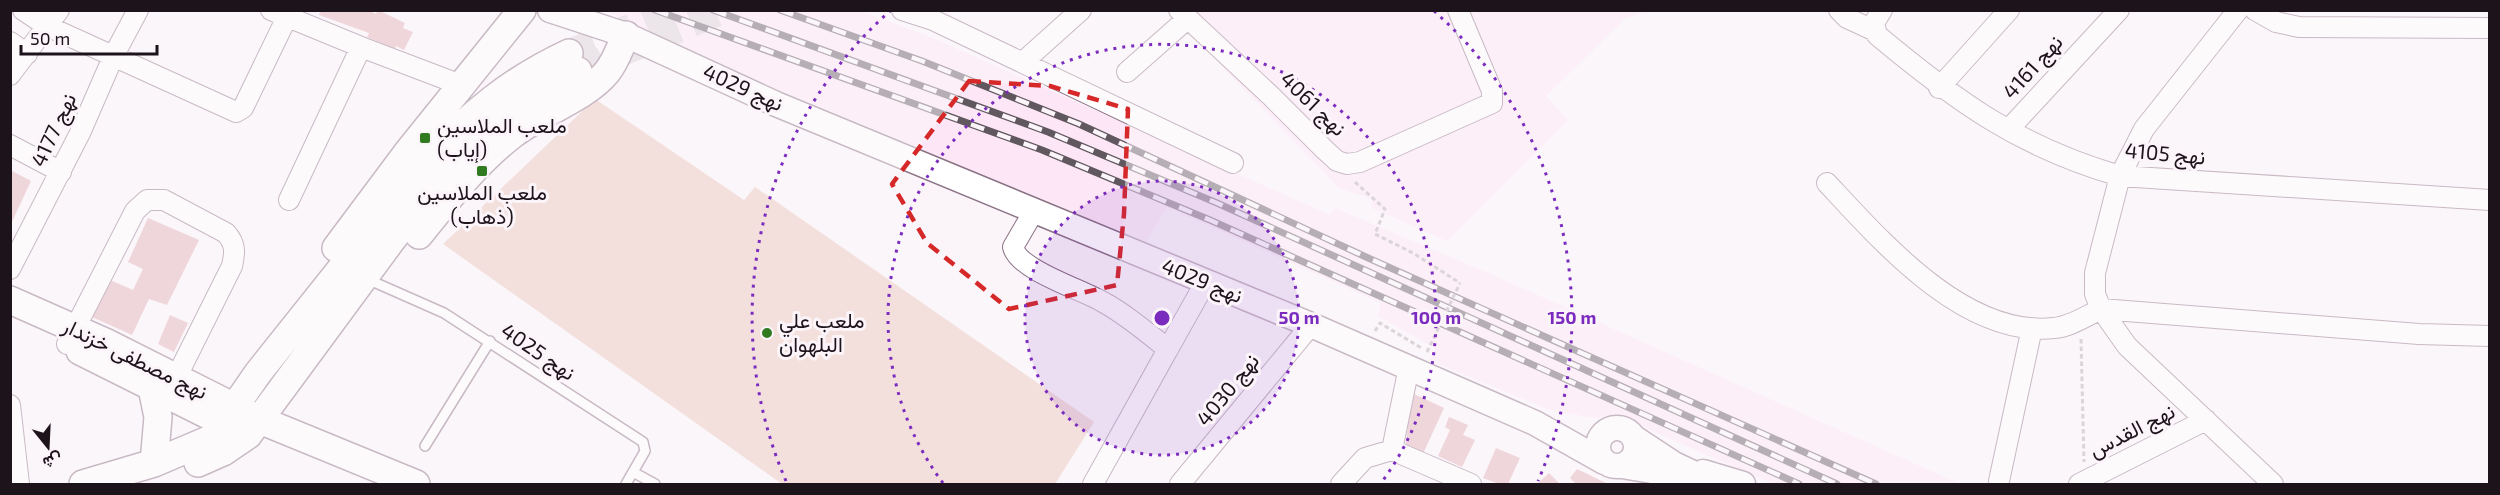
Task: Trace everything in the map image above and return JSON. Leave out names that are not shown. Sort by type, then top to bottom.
[{"type":"main road","points":[[280,349],[316,275],[522,10]]},
{"type":"main road","points":[[83,484],[148,474],[209,459],[242,422],[281,389],[372,281],[480,163],[514,134],[592,86],[607,72],[626,35]]},
{"type":"main road","points":[[242,422],[258,373],[280,349],[427,161],[452,134],[496,95],[528,74],[574,62],[530,96],[502,114],[444,173],[372,281]]},
{"type":"main road","name":"نهج مصطفى خزندار","points":[[10,300],[70,337],[242,422]]},
{"type":"main road","name":"نهج مصطفى خزندار","points":[[10,318],[70,337]]},
{"type":"main road","points":[[148,474],[164,383]]},
{"type":"main road","points":[[242,422],[370,484]]},
{"type":"main road","points":[[242,422],[416,484]]},
{"type":"street","points":[[23,10],[53,18],[114,55],[232,111],[241,111],[245,105],[279,14],[461,86]]},
{"type":"street","name":"نهج 4177","points":[[10,269],[60,172],[114,55],[138,10]]},
{"type":"street","name":"نهج 4029","points":[[550,10],[626,35],[776,104],[1205,283],[1311,324],[1535,423]]},
{"type":"street","points":[[902,10],[938,15],[1023,62],[1233,163]]},
{"type":"street","points":[[1023,62],[1081,10]]},
{"type":"street","name":"نهج 4061","points":[[1183,14],[1325,150],[1337,160],[1347,164],[1360,162],[1488,107],[1494,95],[1458,10]]},
{"type":"street","name":"نهج 4105","points":[[1839,10],[1847,18],[1875,32],[1939,88],[2008,130],[2078,163],[2120,176],[2490,200]]},
{"type":"street","points":[[1875,32],[1874,23],[1882,10]]},
{"type":"street","points":[[1939,88],[2009,10]]},
{"type":"street","name":"نهج 4161","points":[[2008,130],[2119,10]]},
{"type":"street","points":[[2255,10],[2276,22],[2299,27],[2490,28]]},
{"type":"street","points":[[2459,27],[2473,10]]},
{"type":"street","points":[[1126,72],[1183,14]]},
{"type":"street","points":[[2225,15],[2144,129],[2120,176],[2095,273],[2095,294],[2101,309],[2127,346],[2272,484]]},
{"type":"street","points":[[10,75],[53,18]]},
{"type":"street","points":[[10,42],[27,54]]},
{"type":"street","points":[[289,200],[362,47]]},
{"type":"street","points":[[10,146],[60,172]]},
{"type":"street","points":[[1827,183],[1889,250],[1968,309],[1983,317],[2032,328],[2053,329],[2101,309],[2408,334],[2490,336]]},
{"type":"street","points":[[70,337],[135,211],[147,200],[164,200],[226,233],[232,240],[235,253],[232,266],[164,383]]},
{"type":"street","points":[[1034,211],[1013,247],[1019,258],[1051,277],[1103,301],[1149,334],[1167,351]]},
{"type":"street","points":[[1093,484],[1205,283]]},
{"type":"street","name":"نهج 4030","points":[[1180,484],[1311,324]]},
{"type":"street","points":[[1999,481],[2032,328]]},
{"type":"street","points":[[1392,450],[1409,368]]},
{"type":"street","points":[[10,405],[19,484]]},
{"type":"street","name":"نهج القدس","points":[[2082,483],[2206,420]]},
{"type":"street","points":[[1535,423],[1623,433],[1672,476],[1743,484]]},
{"type":"street","points":[[1535,423],[1613,464],[1716,484]]},
{"type":"street","points":[[1613,464],[1632,459],[1635,453],[1623,433]]},
{"type":"street","points":[[1613,464],[1598,451],[1599,439],[1623,433]]},
{"type":"street","points":[[1341,484],[1365,458],[1392,450],[1472,484]]},
{"type":"lane","name":"نهج 4025","points":[[372,281],[444,313],[643,442],[645,451],[626,484]]},
{"type":"lane","points":[[425,446],[490,341]]},
{"type":"lane","points":[[633,472],[655,484]]},
{"type":"path","points":[[1347,164],[1348,177],[1385,209],[1375,234],[1413,253],[1460,283],[1427,352],[1380,323],[1372,336]]},
{"type":"path","points":[[2081,319],[2082,483]]},
{"type":"highlighted area","points":[[969,81],[1050,86],[1128,109],[1124,214],[1117,285],[1009,309],[927,243],[892,184]]},
{"type":"shaded area","points":[[606,11],[862,11],[935,39],[1330,215],[1335,208],[1488,273],[1960,484],[1773,484],[1618,416],[1594,418],[1547,409],[1429,360],[1435,348],[1378,316],[1381,303],[1167,207],[1146,242],[777,89]]},
{"type":"shaded area","points":[[1169,11],[1648,11],[1625,19],[1546,96],[1568,120],[1447,241],[1372,208],[1372,199],[1339,188]]},
{"type":"shaded area","name":"ملعب علي البلهوان","points":[[595,99],[744,200],[755,187],[1094,422],[1055,484],[782,484],[443,244]]},
{"type":"building","points":[[321,10],[368,10],[376,14],[378,10],[405,23],[403,28],[413,32],[404,50],[396,46],[395,49],[367,37],[369,33],[319,15]]},
{"type":"building","points":[[12,171],[31,181],[10,226],[10,175]]},
{"type":"building","points":[[148,218],[199,240],[167,305],[149,299],[132,335],[92,317],[110,280],[133,290],[143,269],[128,262]]},
{"type":"building","points":[[170,315],[188,323],[174,352],[158,344]]},
{"type":"building","points":[[1412,393],[1444,408],[1422,456],[1405,449]]},
{"type":"building","points":[[1449,417],[1468,425],[1463,435],[1475,440],[1462,467],[1438,456],[1450,430],[1445,427]]},
{"type":"building","points":[[1496,448],[1520,458],[1508,484],[1499,484],[1483,478]]},
{"type":"building","points":[[1577,469],[1608,484],[1576,484],[1570,478]]},
{"type":"building","points":[[1549,473],[1560,484],[1537,484]]},
{"type":"tunnel","points":[[569,53],[671,10]]},
{"type":"tunnel","points":[[578,71],[724,10]]},
{"type":"railway","points":[[655,10],[1042,150],[1210,220],[1799,484]]},
{"type":"railway","points":[[713,10],[1048,132],[1217,203],[1837,484]]},
{"type":"railway","points":[[780,10],[922,61],[1079,124],[1366,257],[1876,484]]},
{"type":"place","name":"ملعب الملاسين (إياب)","points":[[425,138]]},
{"type":"place","name":"ملعب الملاسين (ذهاب)","points":[[482,171]]},
{"type":"place","name":"ملعب علي البلهوان","points":[[767,333]]}]
